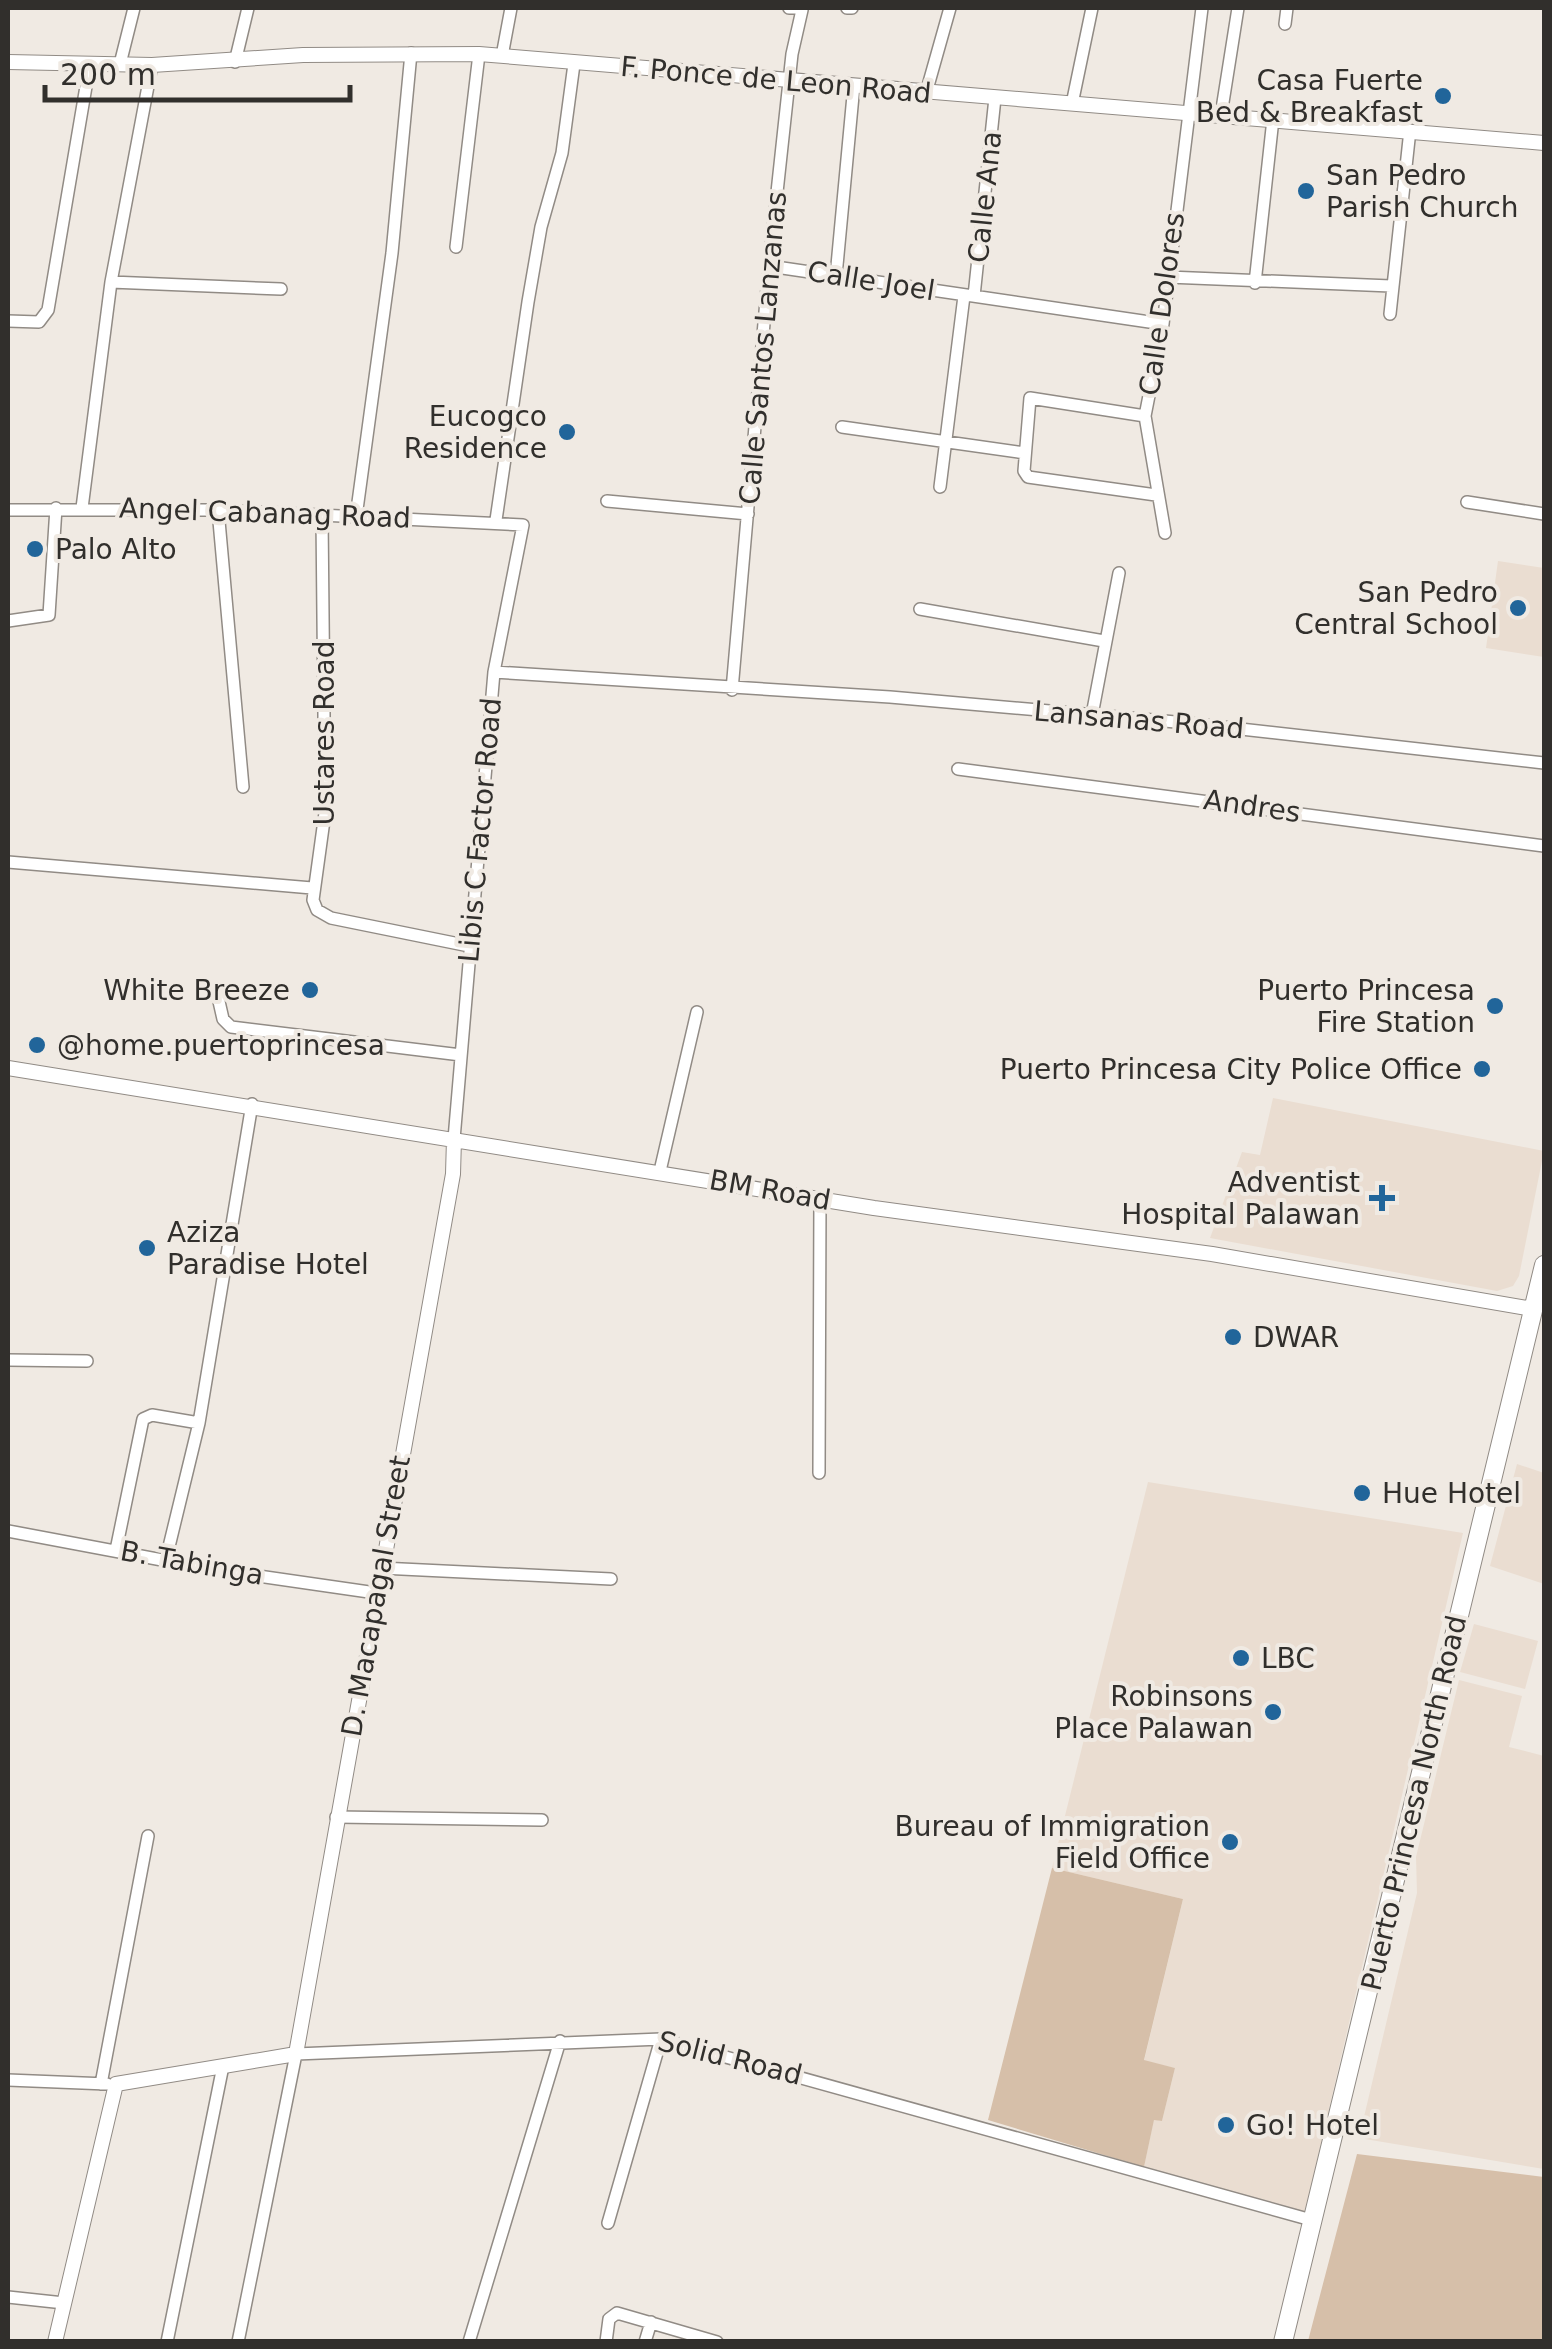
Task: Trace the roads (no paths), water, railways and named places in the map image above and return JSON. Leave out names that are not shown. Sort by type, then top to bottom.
[{"type":"main road","name":"Puerto Princesa North Road","points":[[1283,2342],[1544,1265]]},
{"type":"street","points":[[120,64],[134,8]]},
{"type":"street","points":[[235,62],[248,8]]},
{"type":"street","points":[[502,56],[512,8]]},
{"type":"street","name":"Calle Santos Lanzanas","points":[[732,690],[769,266],[798,8]]},
{"type":"street","points":[[926,92],[950,8]]},
{"type":"street","points":[[1072,104],[1092,8]]},
{"type":"street","name":"Calle Dolores","points":[[1165,533],[1145,416],[1163,324],[1202,8]]},
{"type":"street","points":[[1221,115],[1238,8]]},
{"type":"street","points":[[1285,24],[1287,8]]},
{"type":"street","points":[[356,517],[392,253],[410,52]]},
{"type":"street","points":[[456,247],[479,54]]},
{"type":"street","name":"F. Ponce de Leon Road","points":[[8,62],[152,65],[303,55],[479,54],[1544,142]]},
{"type":"street","points":[[8,321],[39,322],[48,310],[90,64]]},
{"type":"street","points":[[496,520],[538,246],[562,154],[574,64]]},
{"type":"street","points":[[82,508],[110,282],[152,65]]},
{"type":"street","points":[[836,276],[854,85]]},
{"type":"street","name":"Calle Ana","points":[[940,487],[995,98]]},
{"type":"street","points":[[1255,283],[1273,118]]},
{"type":"street","points":[[1390,314],[1410,130]]},
{"type":"street","name":"Calle Joel","points":[[769,266],[1163,324]]},
{"type":"street","points":[[1168,276],[1255,283],[1391,286]]},
{"type":"street","points":[[110,282],[281,289]]},
{"type":"street","points":[[1145,416],[1032,397],[1028,400],[1025,454],[1028,478],[1156,495]]},
{"type":"street","points":[[842,427],[1025,454]]},
{"type":"street","points":[[607,501],[748,514]]},
{"type":"street","points":[[1467,502],[1544,514]]},
{"type":"street","points":[[8,621],[49,616],[56,508]]},
{"type":"street","name":"Angel Cabanag Road","points":[[8,510],[218,510],[523,524]]},
{"type":"street","points":[[218,510],[243,787]]},
{"type":"street","name":"Ustares Road","points":[[312,888],[325,813],[322,517]]},
{"type":"street","name":"Libis C Factor Road","points":[[454,1138],[494,672],[523,524]]},
{"type":"street","points":[[1092,715],[1118,573]]},
{"type":"street","points":[[920,609],[1104,641]]},
{"type":"street","name":"Lansanas Road","points":[[494,672],[890,697],[1544,763]]},
{"type":"street","name":"Andres","points":[[958,769],[1544,846]]},
{"type":"street","points":[[8,862],[312,888],[322,915],[468,946]]},
{"type":"street","points":[[218,997],[223,1019],[231,1027],[461,1055]]},
{"type":"street","points":[[660,1171],[697,1012]]},
{"type":"street","name":"BM Road","points":[[8,1068],[252,1104],[820,1198],[1212,1254],[1533,1309]]},
{"type":"street","points":[[166,1559],[198,1423],[252,1104]]},
{"type":"street","name":"D. Macapagal Street","points":[[296,2054],[453,1174],[454,1138]]},
{"type":"street","points":[[819,1473],[820,1198]]},
{"type":"street","points":[[8,1360],[87,1361]]},
{"type":"street","points":[[116,1550],[143,1418],[152,1415],[198,1423]]},
{"type":"street","name":"B. Tabinga","points":[[8,1531],[376,1594]]},
{"type":"street","points":[[381,1568],[611,1579]]},
{"type":"street","points":[[336,1817],[542,1820]]},
{"type":"street","points":[[54,2342],[108,2084],[148,1836]]},
{"type":"street","points":[[608,2223],[661,2039]]},
{"type":"street","name":"Solid Road","points":[[8,2080],[108,2084],[296,2054],[661,2039],[1315,2221]]},
{"type":"street","points":[[469,2342],[560,2041]]},
{"type":"street","points":[[238,2342],[296,2054]]},
{"type":"street","points":[[168,2342],[223,2066]]},
{"type":"street","points":[[8,2297],[64,2303]]},
{"type":"street","points":[[606,2342],[614,2314],[651,2322],[690,2338],[718,2342]]},
{"type":"street","points":[[645,2342],[651,2322]]},
{"type":"place","name":"Casa Fuerte Bed & Breakfast","points":[[1443,96]]},
{"type":"place","name":"San Pedro Parish Church","points":[[1306,191]]},
{"type":"place","name":"Eucogco Residence","points":[[567,432]]},
{"type":"place","name":"Palo Alto","points":[[35,549]]},
{"type":"place","name":"San Pedro Central School","points":[[1518,608]]},
{"type":"place","name":"White Breeze","points":[[310,990]]},
{"type":"place","name":"Puerto Princesa Fire Station","points":[[1495,1006]]},
{"type":"place","name":"@home.puertoprincesa","points":[[37,1045]]},
{"type":"place","name":"Puerto Princesa City Police Office","points":[[1482,1069]]},
{"type":"place","name":"Adventist Hospital Palawan","points":[[1382,1198]]},
{"type":"place","name":"Aziza Paradise Hotel","points":[[147,1248]]},
{"type":"place","name":"DWAR","points":[[1233,1337]]},
{"type":"place","name":"Hue Hotel","points":[[1362,1493]]},
{"type":"place","name":"LBC","points":[[1241,1658]]},
{"type":"place","name":"Robinsons Place Palawan","points":[[1273,1712]]},
{"type":"place","name":"Bureau of Immigration Field Office","points":[[1230,1842]]},
{"type":"place","name":"Go! Hotel","points":[[1226,2125]]}]
